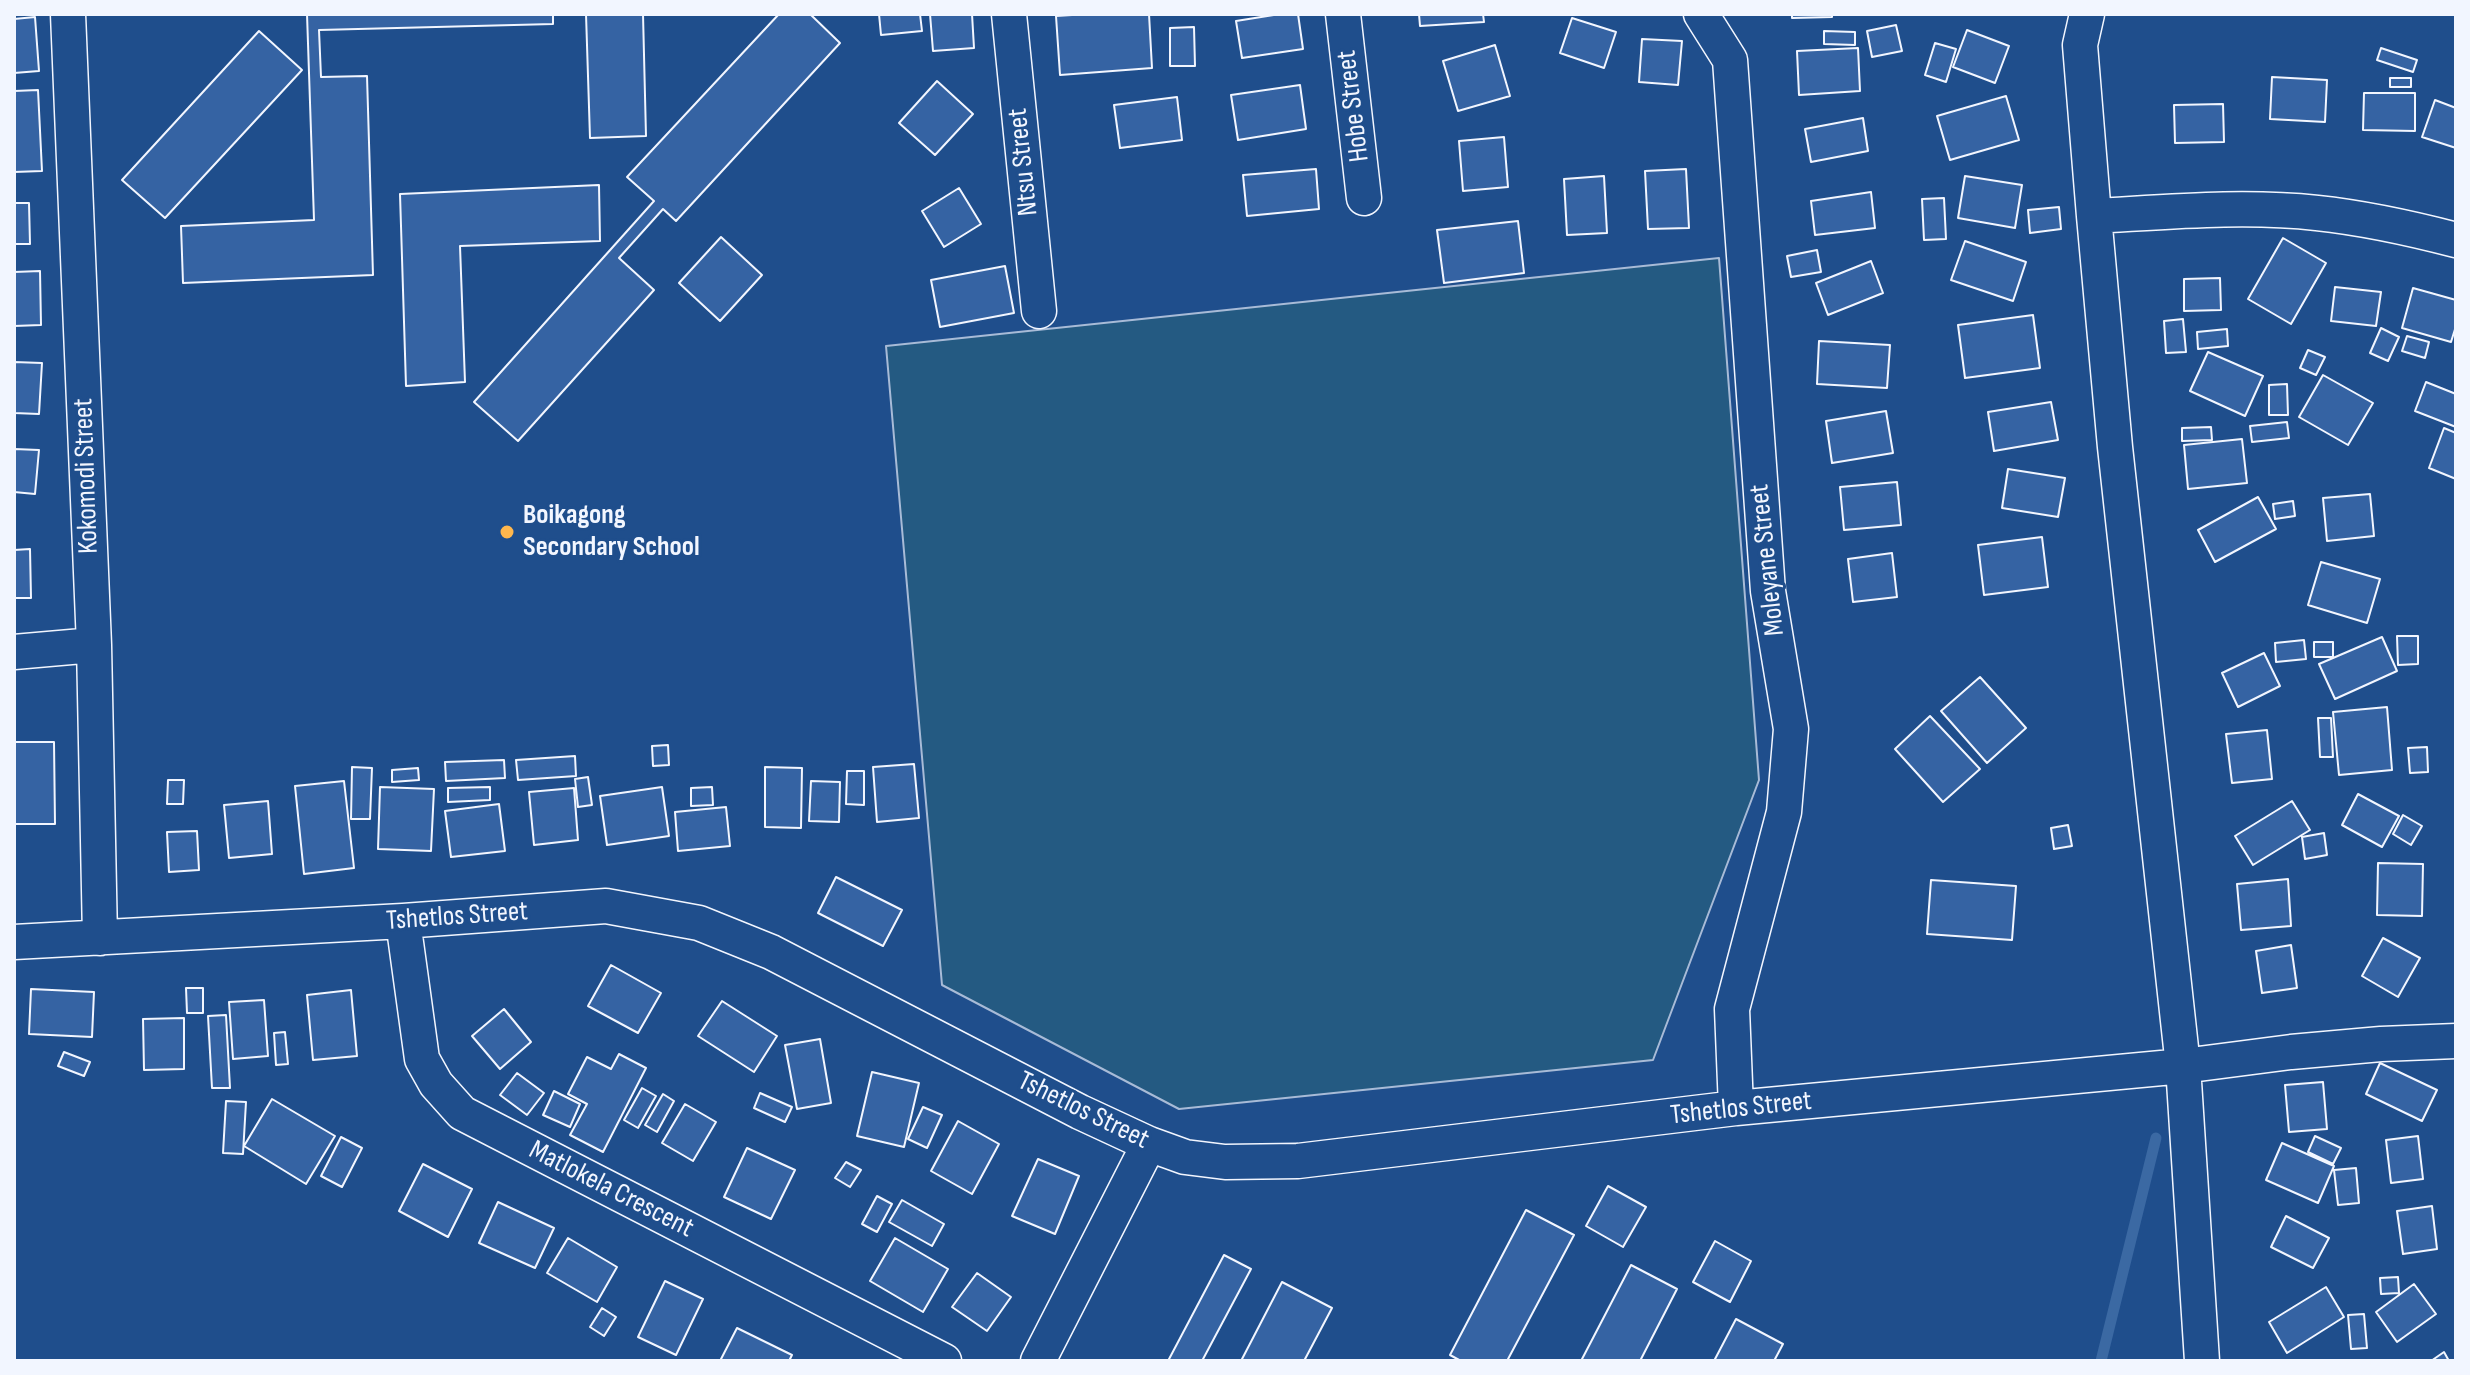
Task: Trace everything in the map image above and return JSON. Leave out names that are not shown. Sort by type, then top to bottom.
[{"type":"street","name":"Kokomodi Street","points":[[68,14],[94,645],[100,938]]},
{"type":"street","name":"Ntsu Street","points":[[1009,14],[1039,311]]},
{"type":"street","name":"Hobe Street","points":[[1343,14],[1364,198]]},
{"type":"street","name":"Moleyane Street","points":[[1701,14],[1730,60],[1768,591],[1791,729],[1784,812],[1732,1009],[1736,1108]]},
{"type":"street","points":[[2087,14],[2080,45],[2094,216],[2116,463],[2183,1066],[2202,1361]]},
{"type":"street","points":[[2094,216],[2215,210],[2315,212],[2404,226],[2456,240]]},
{"type":"street","points":[[14,652],[94,645]]},
{"type":"street","name":"Tshetlos Street","points":[[14,942],[403,921],[606,906],[699,923],[771,952],[1067,1106],[1149,1144],[1185,1157],[1225,1162],[1298,1161],[1736,1108],[2381,1044],[2456,1041]]},
{"type":"street","name":"Matlokela Crescent","points":[[403,921],[422,1059],[436,1084],[462,1113],[944,1361]]},
{"type":"street","points":[[1038,1361],[1149,1144]]},
{"type":"shaded area","points":[[1719,258],[1759,780],[1653,1060],[1179,1109],[942,985],[886,346]]},
{"type":"building","points":[[307,14],[553,14],[553,24],[319,30],[321,77],[367,76],[373,275],[183,283],[181,226],[314,220]]},
{"type":"building","points":[[586,14],[643,14],[646,136],[590,138]]},
{"type":"building","points":[[779,14],[810,14],[840,43],[676,221],[663,209],[619,258],[654,290],[518,441],[474,402],[654,201],[627,177]]},
{"type":"building","points":[[879,14],[920,14],[922,31],[881,35]]},
{"type":"building","points":[[930,14],[972,14],[974,48],[933,51]]},
{"type":"building","points":[[1149,14],[1152,68],[1060,75],[1056,16]]},
{"type":"building","points":[[1298,14],[1303,49],[1242,58],[1236,21]]},
{"type":"building","points":[[1419,14],[1483,14],[1484,22],[1420,26]]},
{"type":"building","points":[[1792,14],[1832,14],[1832,17],[1792,18]]},
{"type":"building","points":[[35,17],[39,71],[14,73],[14,19]]},
{"type":"building","points":[[1572,18],[1616,32],[1604,68],[1560,53]]},
{"type":"building","points":[[1896,25],[1902,51],[1872,57],[1867,31]]},
{"type":"building","points":[[1194,27],[1195,66],[1170,66],[1170,28]]},
{"type":"building","points":[[1967,30],[2009,46],[1995,83],[1953,67]]},
{"type":"building","points":[[259,31],[302,70],[165,218],[122,180]]},
{"type":"building","points":[[1824,31],[1855,32],[1855,45],[1824,44]]},
{"type":"building","points":[[1642,39],[1682,41],[1678,85],[1639,82]]},
{"type":"building","points":[[1935,43],[1956,49],[1946,82],[1925,75]]},
{"type":"building","points":[[1495,45],[1510,96],[1458,111],[1443,61]]},
{"type":"building","points":[[1858,48],[1860,91],[1799,95],[1797,51]]},
{"type":"building","points":[[2381,48],[2417,60],[2413,72],[2377,60]]},
{"type":"building","points":[[2272,77],[2327,80],[2325,122],[2270,119]]},
{"type":"building","points":[[2390,78],[2411,78],[2411,87],[2390,87]]},
{"type":"building","points":[[937,81],[973,114],[935,155],[899,123]]},
{"type":"building","points":[[1300,85],[1306,129],[1238,140],[1231,95]]},
{"type":"building","points":[[38,90],[42,171],[14,172],[14,91]]},
{"type":"building","points":[[2364,93],[2415,93],[2415,131],[2363,130]]},
{"type":"building","points":[[2006,96],[2019,140],[1950,160],[1937,116]]},
{"type":"building","points":[[1177,97],[1182,140],[1120,148],[1114,105]]},
{"type":"building","points":[[2435,100],[2456,108],[2456,148],[2422,137]]},
{"type":"building","points":[[2223,104],[2224,142],[2175,143],[2174,105]]},
{"type":"building","points":[[1863,118],[1868,151],[1811,162],[1805,129]]},
{"type":"building","points":[[1504,137],[1508,187],[1463,191],[1459,141]]},
{"type":"building","points":[[1316,169],[1319,209],[1247,216],[1243,175]]},
{"type":"building","points":[[1686,169],[1689,228],[1648,229],[1645,171]]},
{"type":"building","points":[[1604,176],[1607,233],[1567,235],[1564,179]]},
{"type":"building","points":[[1965,176],[2022,185],[2015,228],[1958,218]]},
{"type":"building","points":[[599,185],[600,241],[460,246],[465,382],[406,386],[400,194]]},
{"type":"building","points":[[959,188],[981,224],[944,247],[922,211]]},
{"type":"building","points":[[1871,192],[1875,228],[1815,235],[1811,201]]},
{"type":"building","points":[[1944,198],[1946,239],[1924,240],[1922,199]]},
{"type":"building","points":[[14,203],[29,203],[30,244],[14,244]]},
{"type":"building","points":[[2059,207],[2061,229],[2030,233],[2028,210]]},
{"type":"building","points":[[1518,221],[1524,273],[1444,283],[1437,230]]},
{"type":"building","points":[[721,237],[762,275],[720,321],[679,283]]},
{"type":"building","points":[[2283,238],[2326,263],[2291,324],[2248,299]]},
{"type":"building","points":[[1965,241],[2026,262],[2013,301],[1951,280]]},
{"type":"building","points":[[1817,250],[1821,272],[1791,277],[1787,256]]},
{"type":"building","points":[[1871,261],[1883,293],[1828,315],[1816,283]]},
{"type":"building","points":[[1005,266],[1014,313],[940,327],[931,280]]},
{"type":"building","points":[[40,271],[41,325],[14,326],[14,272]]},
{"type":"building","points":[[2220,278],[2221,310],[2184,311],[2184,279]]},
{"type":"building","points":[[2335,287],[2381,292],[2376,326],[2331,321]]},
{"type":"building","points":[[2413,288],[2456,300],[2456,326],[2451,342],[2402,328]]},
{"type":"building","points":[[2033,315],[2040,368],[1965,378],[1958,325]]},
{"type":"building","points":[[2183,319],[2186,352],[2166,353],[2164,321]]},
{"type":"building","points":[[2381,328],[2399,337],[2388,361],[2370,353]]},
{"type":"building","points":[[2227,329],[2228,346],[2198,349],[2197,332]]},
{"type":"building","points":[[2407,336],[2429,342],[2425,358],[2402,351]]},
{"type":"building","points":[[1819,341],[1890,345],[1887,388],[1817,384]]},
{"type":"building","points":[[2308,350],[2325,357],[2316,375],[2300,368]]},
{"type":"building","points":[[2208,352],[2263,376],[2245,416],[2190,391]]},
{"type":"building","points":[[14,362],[42,363],[39,414],[14,413]]},
{"type":"building","points":[[2323,375],[2373,403],[2348,445],[2299,417]]},
{"type":"building","points":[[2426,382],[2456,394],[2456,427],[2415,411]]},
{"type":"building","points":[[2287,384],[2288,415],[2269,415],[2269,385]]},
{"type":"building","points":[[2051,402],[2058,440],[1994,451],[1988,412]]},
{"type":"building","points":[[1886,411],[1893,453],[1832,463],[1826,421]]},
{"type":"building","points":[[2287,422],[2289,438],[2252,442],[2250,426]]},
{"type":"building","points":[[2211,427],[2212,440],[2182,441],[2182,428]]},
{"type":"building","points":[[2444,428],[2456,433],[2456,479],[2429,468]]},
{"type":"building","points":[[2242,439],[2247,483],[2188,489],[2184,445]]},
{"type":"building","points":[[14,449],[39,450],[35,494],[14,492]]},
{"type":"building","points":[[2008,469],[2065,478],[2058,517],[2002,508]]},
{"type":"building","points":[[1897,482],[1901,525],[1844,530],[1840,487]]},
{"type":"building","points":[[2370,494],[2374,536],[2327,541],[2323,498]]},
{"type":"building","points":[[2258,497],[2276,529],[2215,562],[2198,530]]},
{"type":"building","points":[[2293,501],[2295,516],[2275,519],[2273,504]]},
{"type":"building","points":[[2042,537],[2048,587],[1984,595],[1978,545]]},
{"type":"building","points":[[30,549],[31,598],[14,598],[14,550]]},
{"type":"building","points":[[1892,553],[1897,597],[1853,602],[1848,559]]},
{"type":"building","points":[[2321,562],[2380,579],[2367,623],[2308,605]]},
{"type":"building","points":[[2397,636],[2418,636],[2418,664],[2398,665]]},
{"type":"building","points":[[2382,637],[2397,671],[2335,699],[2319,664]]},
{"type":"building","points":[[2304,640],[2306,659],[2276,662],[2275,643]]},
{"type":"building","points":[[2314,642],[2333,642],[2333,657],[2314,657]]},
{"type":"building","points":[[2264,653],[2280,686],[2238,707],[2222,673]]},
{"type":"building","points":[[1980,677],[2026,728],[1987,763],[1941,711]]},
{"type":"building","points":[[2387,707],[2392,770],[2339,775],[2333,712]]},
{"type":"building","points":[[1930,716],[1980,769],[1943,802],[1895,749]]},
{"type":"building","points":[[2318,718],[2331,718],[2333,757],[2320,757]]},
{"type":"building","points":[[2267,730],[2272,779],[2232,783],[2226,734]]},
{"type":"building","points":[[14,742],[54,742],[55,824],[14,824]]},
{"type":"building","points":[[668,745],[669,765],[653,766],[652,746]]},
{"type":"building","points":[[2427,747],[2428,772],[2410,773],[2408,748]]},
{"type":"building","points":[[575,756],[576,776],[518,780],[516,760]]},
{"type":"building","points":[[504,760],[505,778],[446,781],[445,762]]},
{"type":"building","points":[[914,764],[919,818],[877,822],[873,767]]},
{"type":"building","points":[[352,767],[372,768],[370,819],[351,819]]},
{"type":"building","points":[[765,767],[802,768],[801,828],[765,827]]},
{"type":"building","points":[[418,768],[419,780],[392,782],[392,770]]},
{"type":"building","points":[[847,771],[864,771],[864,805],[846,804]]},
{"type":"building","points":[[588,777],[592,805],[578,807],[575,779]]},
{"type":"building","points":[[168,780],[184,780],[183,804],[167,804]]},
{"type":"building","points":[[344,781],[354,868],[304,874],[295,786]]},
{"type":"building","points":[[811,781],[840,782],[839,822],[809,821]]},
{"type":"building","points":[[380,787],[434,789],[431,851],[378,849]]},
{"type":"building","points":[[490,787],[490,800],[448,802],[448,788]]},
{"type":"building","points":[[662,787],[669,836],[607,845],[600,796]]},
{"type":"building","points":[[712,787],[713,805],[691,806],[691,788]]},
{"type":"building","points":[[574,788],[578,840],[534,845],[529,792]]},
{"type":"building","points":[[2358,794],[2399,816],[2382,847],[2342,825]]},
{"type":"building","points":[[268,801],[272,854],[229,858],[224,805]]},
{"type":"building","points":[[2292,801],[2310,830],[2253,865],[2235,836]]},
{"type":"building","points":[[499,804],[505,851],[451,857],[445,811]]},
{"type":"building","points":[[726,807],[730,846],[678,851],[675,812]]},
{"type":"building","points":[[2403,815],[2422,826],[2411,845],[2393,834]]},
{"type":"building","points":[[2068,825],[2072,846],[2054,849],[2051,828]]},
{"type":"building","points":[[197,831],[199,870],[169,872],[167,832]]},
{"type":"building","points":[[2324,833],[2327,855],[2305,859],[2302,837]]},
{"type":"building","points":[[2378,863],[2423,864],[2422,916],[2377,915]]},
{"type":"building","points":[[836,877],[902,910],[883,946],[818,913]]},
{"type":"building","points":[[2288,879],[2291,926],[2241,930],[2237,884]]},
{"type":"building","points":[[1931,880],[2016,886],[2012,940],[1927,934]]},
{"type":"building","points":[[2383,938],[2420,958],[2398,997],[2362,976]]},
{"type":"building","points":[[2291,945],[2297,988],[2262,993],[2256,951]]},
{"type":"building","points":[[611,965],[661,993],[638,1033],[588,1006]]},
{"type":"building","points":[[186,988],[203,988],[203,1013],[187,1013]]},
{"type":"building","points":[[31,989],[94,992],[92,1037],[29,1034]]},
{"type":"building","points":[[351,990],[357,1056],[313,1060],[307,995]]},
{"type":"building","points":[[264,1000],[268,1056],[233,1059],[229,1002]]},
{"type":"building","points":[[722,1001],[777,1036],[754,1072],[698,1036]]},
{"type":"building","points":[[504,1009],[531,1042],[500,1069],[472,1036]]},
{"type":"building","points":[[226,1015],[230,1088],[212,1088],[208,1016]]},
{"type":"building","points":[[184,1018],[184,1069],[144,1070],[143,1019]]},
{"type":"building","points":[[285,1032],[288,1064],[276,1065],[274,1033]]},
{"type":"building","points":[[820,1039],[831,1103],[797,1109],[785,1045]]},
{"type":"building","points":[[64,1052],[90,1062],[84,1076],[58,1066]]},
{"type":"building","points":[[619,1054],[646,1068],[603,1152],[570,1135],[587,1104],[568,1094],[587,1057],[611,1069]]},
{"type":"building","points":[[2380,1063],[2437,1090],[2422,1121],[2366,1094]]},
{"type":"building","points":[[872,1072],[919,1083],[904,1147],[857,1136]]},
{"type":"building","points":[[517,1073],[544,1093],[527,1115],[500,1095]]},
{"type":"building","points":[[2323,1082],[2327,1129],[2289,1132],[2285,1085]]},
{"type":"building","points":[[642,1088],[656,1096],[638,1128],[624,1120]]},
{"type":"building","points":[[554,1091],[580,1104],[570,1127],[543,1115]]},
{"type":"building","points":[[760,1093],[792,1107],[785,1122],[754,1108]]},
{"type":"building","points":[[663,1094],[674,1101],[657,1132],[645,1125]]},
{"type":"building","points":[[272,1099],[335,1136],[306,1184],[244,1146]]},
{"type":"building","points":[[226,1101],[246,1102],[243,1154],[223,1153]]},
{"type":"building","points":[[685,1104],[716,1122],[693,1161],[662,1143]]},
{"type":"building","points":[[923,1107],[942,1115],[927,1148],[908,1139]]},
{"type":"building","points":[[958,1121],[999,1144],[972,1194],[931,1171]]},
{"type":"building","points":[[2315,1136],[2341,1148],[2333,1164],[2308,1152]]},
{"type":"building","points":[[2418,1136],[2423,1179],[2391,1183],[2386,1140]]},
{"type":"building","points":[[341,1137],[362,1148],[342,1187],[321,1176]]},
{"type":"building","points":[[2282,1143],[2334,1166],[2318,1203],[2266,1180]]},
{"type":"building","points":[[747,1148],[795,1170],[771,1219],[724,1197]]},
{"type":"building","points":[[1038,1159],[1079,1176],[1055,1234],[1012,1216]]},
{"type":"building","points":[[846,1162],[861,1170],[850,1187],[835,1178]]},
{"type":"building","points":[[423,1164],[472,1189],[448,1237],[399,1211]]},
{"type":"building","points":[[2356,1168],[2359,1203],[2338,1205],[2334,1170]]},
{"type":"building","points":[[1608,1186],[1646,1207],[1623,1247],[1586,1226]]},
{"type":"building","points":[[877,1196],[892,1204],[877,1232],[862,1224]]},
{"type":"building","points":[[902,1200],[944,1224],[932,1246],[889,1222]]},
{"type":"building","points":[[498,1202],[554,1228],[535,1268],[479,1243]]},
{"type":"building","points":[[2432,1206],[2437,1249],[2403,1254],[2397,1211]]},
{"type":"building","points":[[1526,1210],[1574,1235],[1507,1361],[1461,1361],[1450,1355]]},
{"type":"building","points":[[2286,1216],[2329,1238],[2313,1268],[2271,1247]]},
{"type":"building","points":[[568,1238],[617,1267],[597,1302],[547,1273]]},
{"type":"building","points":[[895,1238],[948,1269],[923,1312],[870,1281]]},
{"type":"building","points":[[1715,1241],[1751,1261],[1730,1302],[1693,1282]]},
{"type":"building","points":[[1224,1255],[1251,1269],[1202,1361],[1168,1361]]},
{"type":"building","points":[[1631,1265],[1677,1289],[1640,1361],[1581,1361]]},
{"type":"building","points":[[977,1273],[1011,1297],[987,1331],[952,1307]]},
{"type":"building","points":[[2398,1277],[2399,1293],[2381,1294],[2380,1278]]},
{"type":"building","points":[[665,1281],[703,1299],[676,1355],[638,1337]]},
{"type":"building","points":[[1282,1282],[1332,1308],[1304,1361],[1241,1361]]},
{"type":"building","points":[[2414,1284],[2436,1314],[2397,1342],[2376,1312]]},
{"type":"building","points":[[2326,1287],[2344,1317],[2287,1353],[2269,1322]]},
{"type":"building","points":[[602,1308],[616,1317],[604,1336],[590,1327]]},
{"type":"building","points":[[2364,1314],[2367,1348],[2351,1349],[2348,1315]]},
{"type":"building","points":[[1736,1319],[1783,1344],[1774,1361],[1714,1361]]},
{"type":"building","points":[[737,1328],[792,1355],[789,1361],[720,1361]]},
{"type":"building","points":[[2444,1352],[2449,1361],[2431,1361]]},
{"type":"waterway","points":[[2101,1361],[2156,1138]]},
{"type":"place","name":"Boikagong Secondary School","points":[[507,532]]}]
